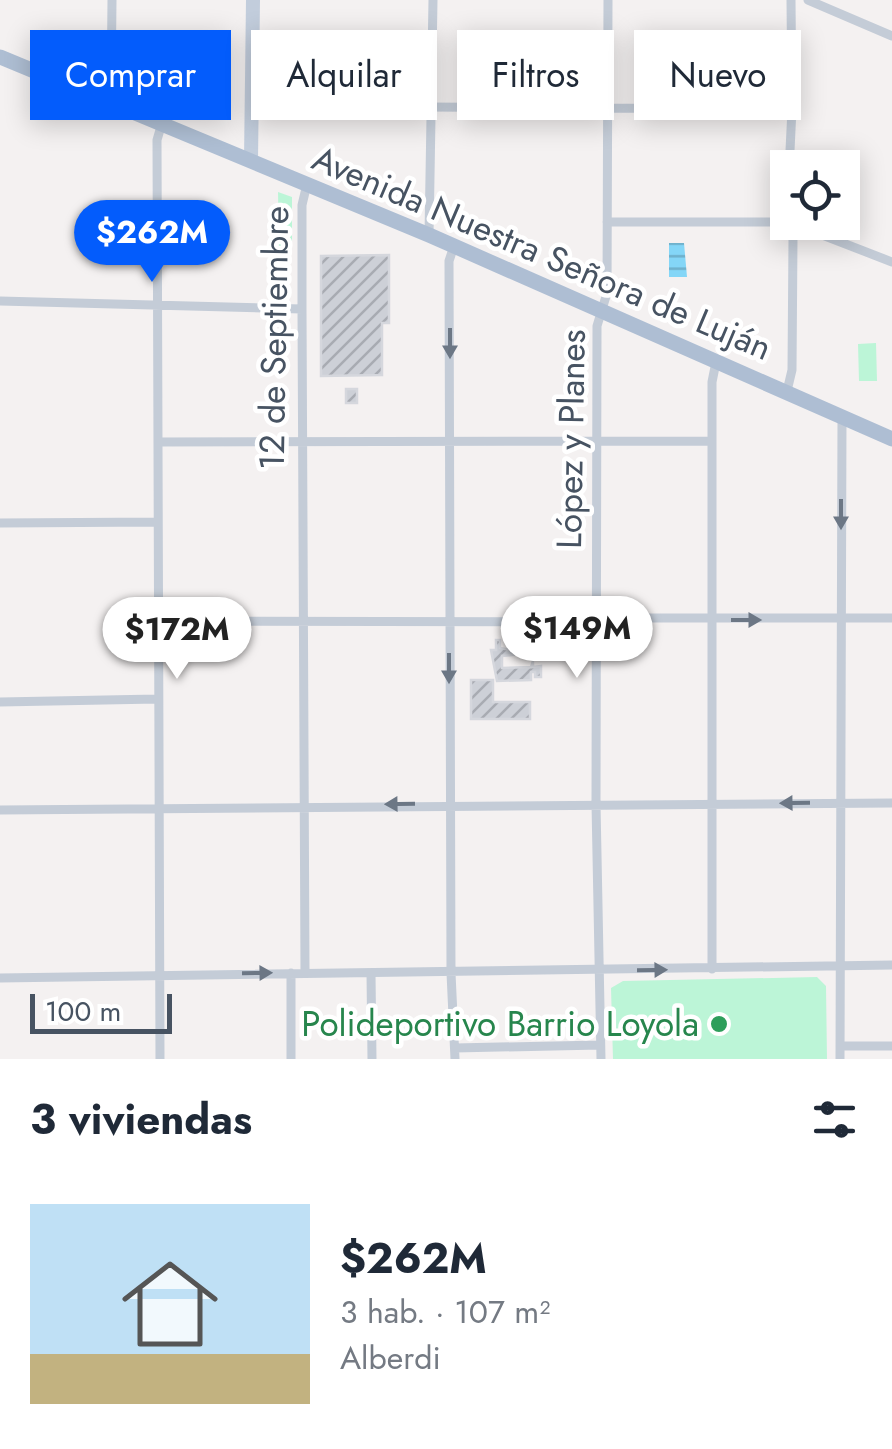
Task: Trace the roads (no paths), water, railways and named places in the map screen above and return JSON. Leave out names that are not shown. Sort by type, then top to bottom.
[{"type":"main road","name":"Avenida Nuestra Señora de Luján","points":[[0,58],[30,70]]},
{"type":"main road","name":"Avenida Nuestra Señora de Luján","points":[[157,120],[430,235],[892,439]]},
{"type":"street","points":[[112,0],[112,30]]},
{"type":"street","name":"12 de Septiembre","points":[[253,0],[253,30]]},
{"type":"street","points":[[433,0],[433,30]]},
{"type":"street","name":"López y Planes","points":[[608,0],[608,30]]},
{"type":"street","points":[[791,0],[791,30]]},
{"type":"street","points":[[808,0],[892,36]]},
{"type":"street","name":"12 de Septiembre","points":[[251,160],[253,120]]},
{"type":"street","points":[[430,235],[432,120]]},
{"type":"street","name":"López y Planes","points":[[600,1059],[596,326],[607,292],[607,120]]},
{"type":"street","points":[[790,150],[791,120]]},
{"type":"street","points":[[160,1059],[157,140],[162,122]]},
{"type":"street","name":"12 de Septiembre","points":[[305,972],[302,205],[307,184]]},
{"type":"street","points":[[607,222],[770,223]]},
{"type":"street","points":[[786,391],[792,370],[793,240]]},
{"type":"street","points":[[834,240],[892,262]]},
{"type":"street","points":[[454,246],[449,261],[449,621],[455,1053],[600,1045]]},
{"type":"street","points":[[0,301],[302,309]]},
{"type":"street","points":[[712,969],[712,442],[716,362]]},
{"type":"street","points":[[840,1059],[842,416]]},
{"type":"street","points":[[158,442],[712,442]]},
{"type":"street","points":[[0,524],[158,522]]},
{"type":"street","points":[[158,621],[892,618]]},
{"type":"street","points":[[0,702],[157,699]]},
{"type":"street","points":[[0,810],[892,803]]},
{"type":"street","points":[[0,978],[892,965]]},
{"type":"street","points":[[291,972],[292,1059]]},
{"type":"street","points":[[371,973],[372,1059]]},
{"type":"street","points":[[840,1046],[892,1046]]},
{"type":"water","points":[[669,243],[684,243],[687,277],[669,277]]},
{"type":"place","name":"Polideportivo Barrio Loyola","points":[[719,1024]]}]
